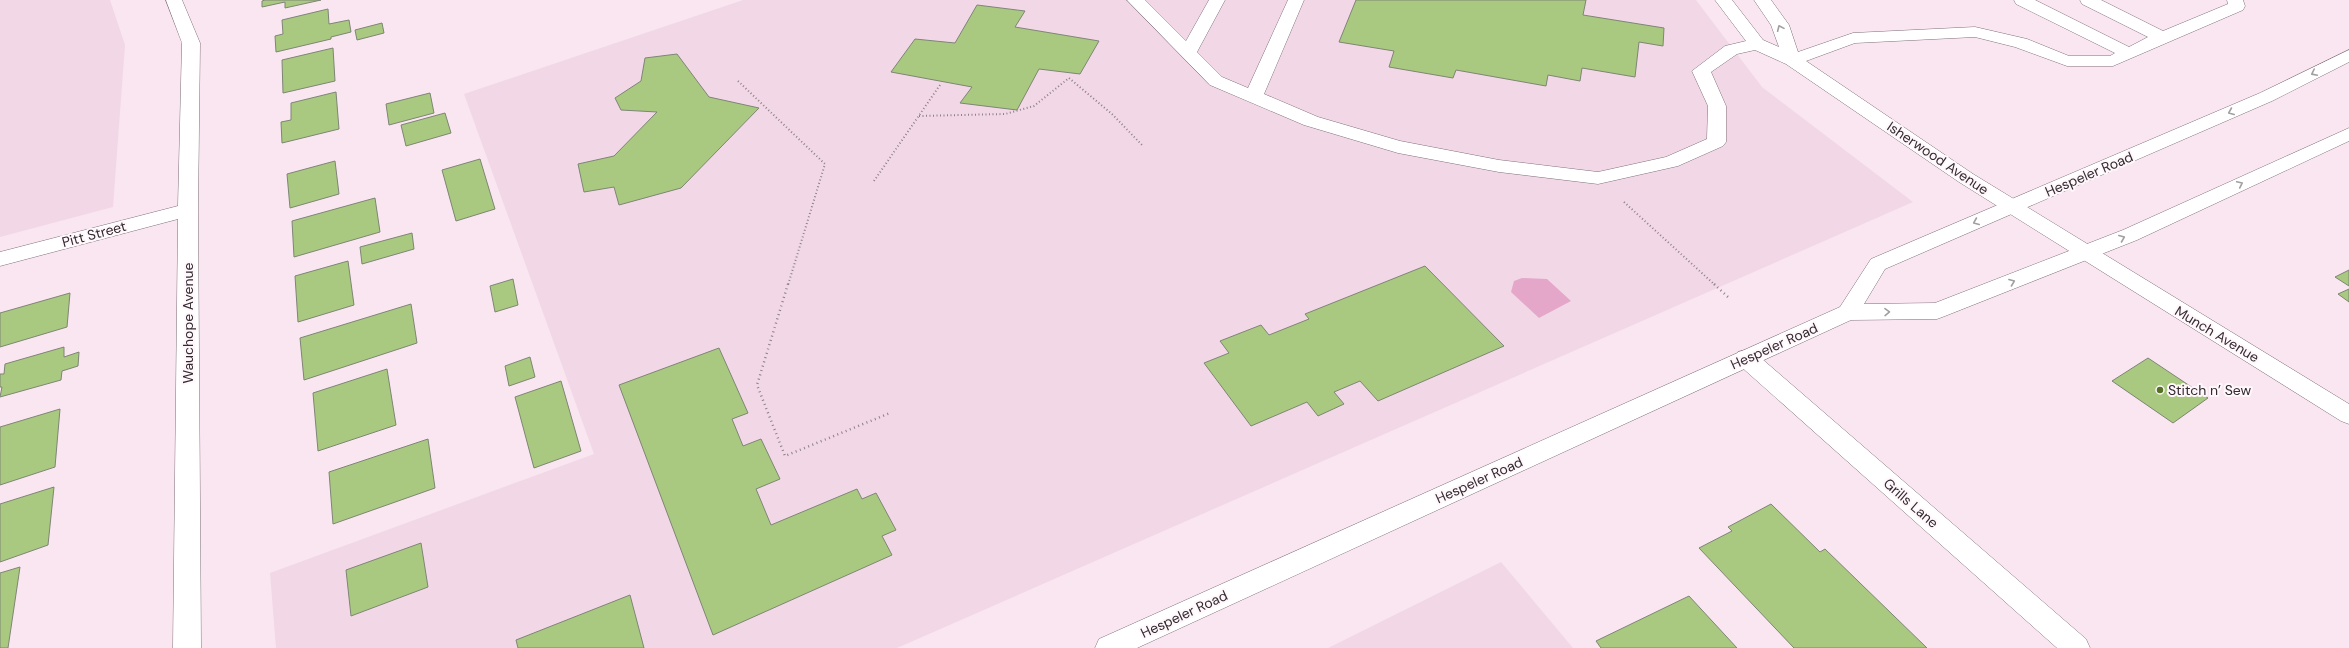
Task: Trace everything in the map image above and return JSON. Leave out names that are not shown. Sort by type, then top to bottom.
[{"type":"main road","name":"Wauchope Avenue","points":[[174,0],[191,43],[188,210],[187,648]]},
{"type":"main road","points":[[1135,0],[1216,81],[1311,121],[1398,147],[1499,166],[1598,178],[1671,162],[1716,142],[1717,106],[1701,71],[1731,50],[1757,44]]},
{"type":"main road","points":[[1188,53],[1217,0]]},
{"type":"main road","points":[[1254,96],[1296,0]]},
{"type":"main road","name":"Isherwood Avenue","points":[[1723,0],[1757,44],[1792,60],[2012,207],[2086,253]]},
{"type":"main road","points":[[1762,0],[1780,25],[1792,60],[1853,38],[1975,32],[2021,43],[2067,61],[2113,61],[2162,37],[2237,6],[2235,0]]},
{"type":"main road","points":[[2022,0],[2128,53]]},
{"type":"main road","points":[[2088,0],[2162,37]]},
{"type":"main road","name":"Hespeler Road","points":[[1848,312],[1878,264],[2266,97],[2349,56]]},
{"type":"main road","name":"Hespeler Road","points":[[1109,648],[1848,312],[1937,311],[2130,235],[2349,134]]},
{"type":"main road","name":"Pitt Street","points":[[0,259],[188,210]]},
{"type":"main road","name":"Munch Avenue","points":[[2086,253],[2349,415]]},
{"type":"main road","name":"Grills Lane","points":[[1746,358],[2076,648]]},
{"type":"path","points":[[920,116],[1005,114],[1034,106],[1069,78],[1112,114],[1142,145]]},
{"type":"path","points":[[738,81],[825,164],[757,385],[785,456],[890,413]]},
{"type":"path","points":[[874,181],[940,85]]},
{"type":"path","points":[[1598,178],[1729,298]]},
{"type":"shaded area","points":[[0,0],[110,0],[125,45],[113,207],[0,237]]},
{"type":"shaded area","points":[[743,0],[1696,0],[1762,87],[1913,202],[897,648],[276,648],[270,573],[594,454],[464,94]]},
{"type":"shaded area","points":[[1522,278],[1547,279],[1571,301],[1539,318],[1511,292],[1514,281]]},
{"type":"shaded area","points":[[1501,562],[1573,648],[1328,648]]},
{"type":"building","points":[[265,0],[321,0],[285,8],[285,2],[262,7],[262,1]]},
{"type":"building","points":[[1356,0],[1586,0],[1583,15],[1664,28],[1663,46],[1639,42],[1635,77],[1582,68],[1580,81],[1548,75],[1546,86],[1456,70],[1453,78],[1389,67],[1394,51],[1339,42]]},
{"type":"building","points":[[977,5],[1025,11],[1015,27],[1099,41],[1080,74],[1039,69],[1017,110],[960,103],[972,87],[891,72],[915,39],[955,43]]},
{"type":"building","points":[[328,9],[329,24],[349,20],[351,32],[331,37],[331,39],[276,52],[275,36],[283,34],[282,20]]},
{"type":"building","points":[[382,23],[384,33],[357,40],[355,30]]},
{"type":"building","points":[[333,48],[335,81],[283,93],[282,60]]},
{"type":"building","points":[[677,54],[709,97],[759,108],[681,188],[619,205],[614,187],[584,192],[578,164],[614,156],[657,112],[621,110],[615,98],[641,81],[645,58]]},
{"type":"building","points":[[336,92],[339,129],[282,143],[281,122],[291,120],[291,103]]},
{"type":"building","points":[[430,93],[434,113],[389,125],[386,104]]},
{"type":"building","points":[[445,113],[451,133],[406,146],[401,125]]},
{"type":"building","points":[[480,159],[495,209],[456,221],[442,170]]},
{"type":"building","points":[[335,161],[339,194],[290,208],[287,174]]},
{"type":"building","points":[[375,198],[380,232],[294,257],[292,221]]},
{"type":"building","points":[[412,233],[414,249],[362,264],[360,247]]},
{"type":"building","points":[[348,261],[354,305],[298,322],[295,276]]},
{"type":"building","points":[[1425,266],[1504,346],[1378,401],[1360,381],[1334,392],[1344,404],[1318,416],[1307,402],[1251,426],[1204,363],[1229,353],[1220,341],[1261,325],[1269,335],[1309,319],[1305,314]]},
{"type":"building","points":[[2349,270],[2349,286],[2335,277]]},
{"type":"building","points":[[513,279],[518,305],[495,312],[490,286]]},
{"type":"building","points":[[2349,289],[2349,302],[2338,294]]},
{"type":"building","points":[[70,293],[67,327],[0,347],[0,313]]},
{"type":"building","points":[[411,304],[417,343],[304,380],[300,338]]},
{"type":"building","points":[[64,347],[64,357],[79,352],[78,366],[62,371],[61,380],[0,397],[2,387],[0,387],[0,374],[4,374],[5,364]]},
{"type":"building","points":[[719,348],[748,413],[732,419],[743,446],[761,439],[780,479],[756,489],[771,525],[857,489],[862,499],[876,493],[896,530],[882,536],[892,555],[713,635],[619,385]]},
{"type":"building","points":[[530,357],[535,377],[509,386],[505,366]]},
{"type":"building","name":"Stitch n’ Sew","points":[[2148,358],[2208,398],[2173,423],[2112,381]]},
{"type":"building","points":[[387,369],[396,425],[318,451],[313,393]]},
{"type":"building","points":[[561,381],[581,451],[534,468],[515,397]]},
{"type":"building","points":[[60,409],[55,467],[0,485],[0,427]]},
{"type":"building","points":[[428,439],[435,488],[333,524],[329,472]]},
{"type":"building","points":[[54,487],[48,545],[0,562],[0,504]]},
{"type":"building","points":[[1771,504],[1820,552],[1825,549],[1927,648],[1794,648],[1699,548],[1732,531],[1728,527]]},
{"type":"building","points":[[421,543],[428,587],[351,616],[346,570]]},
{"type":"building","points":[[20,567],[8,648],[0,648],[0,573]]},
{"type":"building","points":[[630,595],[644,648],[518,648],[516,640]]},
{"type":"building","points":[[1689,596],[1737,648],[1601,648],[1596,641]]},
{"type":"place","name":"Stitch n’ Sew","points":[[2160,390]]}]
